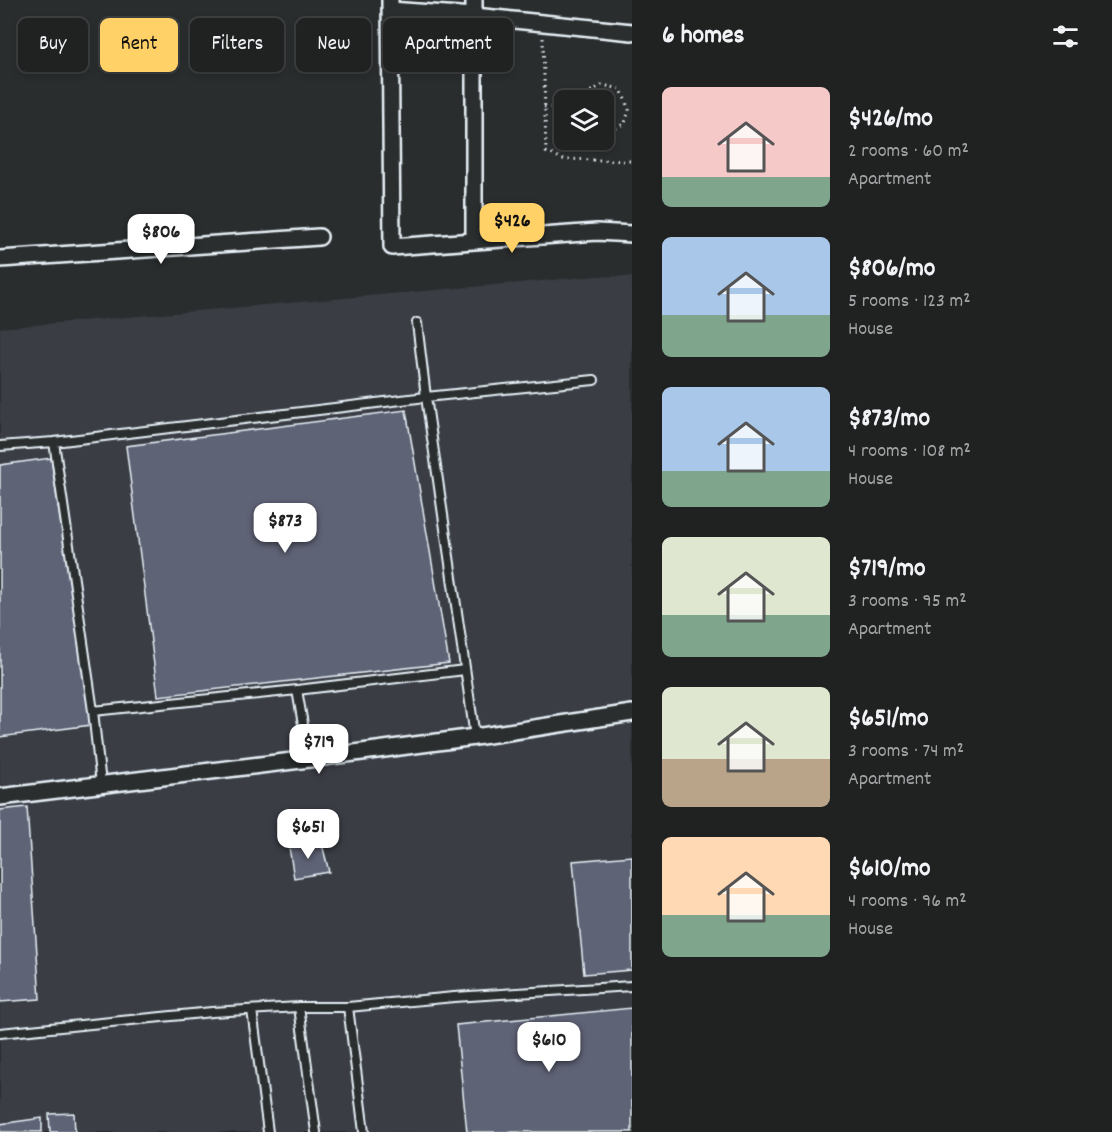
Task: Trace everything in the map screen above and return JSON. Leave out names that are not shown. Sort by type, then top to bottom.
[{"type":"street","points":[[632,32],[542,24],[474,8],[390,5],[392,247],[597,232],[632,234]]},
{"type":"street","points":[[474,8],[474,240]]},
{"type":"street","points":[[0,259],[319,237]]},
{"type":"street","points":[[0,797],[475,737],[632,713]]},
{"type":"lane","points":[[417,323],[475,737]]},
{"type":"lane","points":[[0,446],[54,442],[426,397],[594,380]]},
{"type":"lane","points":[[54,442],[93,711],[101,784]]},
{"type":"lane","points":[[93,711],[465,670]]},
{"type":"lane","points":[[297,690],[309,759]]},
{"type":"lane","points":[[0,1033],[212,1012],[348,1006],[632,986]]},
{"type":"lane","points":[[348,1006],[364,1132]]},
{"type":"lane","points":[[299,1007],[316,1132]]},
{"type":"lane","points":[[252,1010],[268,1132]]},
{"type":"path","points":[[542,24],[546,152],[563,159],[632,161]]},
{"type":"path","points":[[593,90],[602,85],[621,89],[631,110],[625,123],[614,130]]},
{"type":"path","points":[[544,107],[554,108]]},
{"type":"shaded area","points":[[598,276],[632,277],[632,1132],[0,1132],[0,328]]},
{"type":"building","points":[[406,410],[449,663],[158,696],[126,446]]},
{"type":"building","points":[[51,458],[91,725],[0,737],[0,465]]},
{"type":"building","points":[[27,807],[40,999],[0,1002],[0,810]]},
{"type":"building","points":[[322,844],[329,872],[294,878],[289,847]]},
{"type":"building","points":[[632,856],[632,970],[584,974],[573,861]]},
{"type":"building","points":[[632,1008],[632,1132],[467,1132],[456,1025]]},
{"type":"building","points":[[74,1113],[75,1132],[50,1132],[49,1114]]},
{"type":"building","points":[[42,1118],[42,1132],[0,1132],[0,1124]]}]
